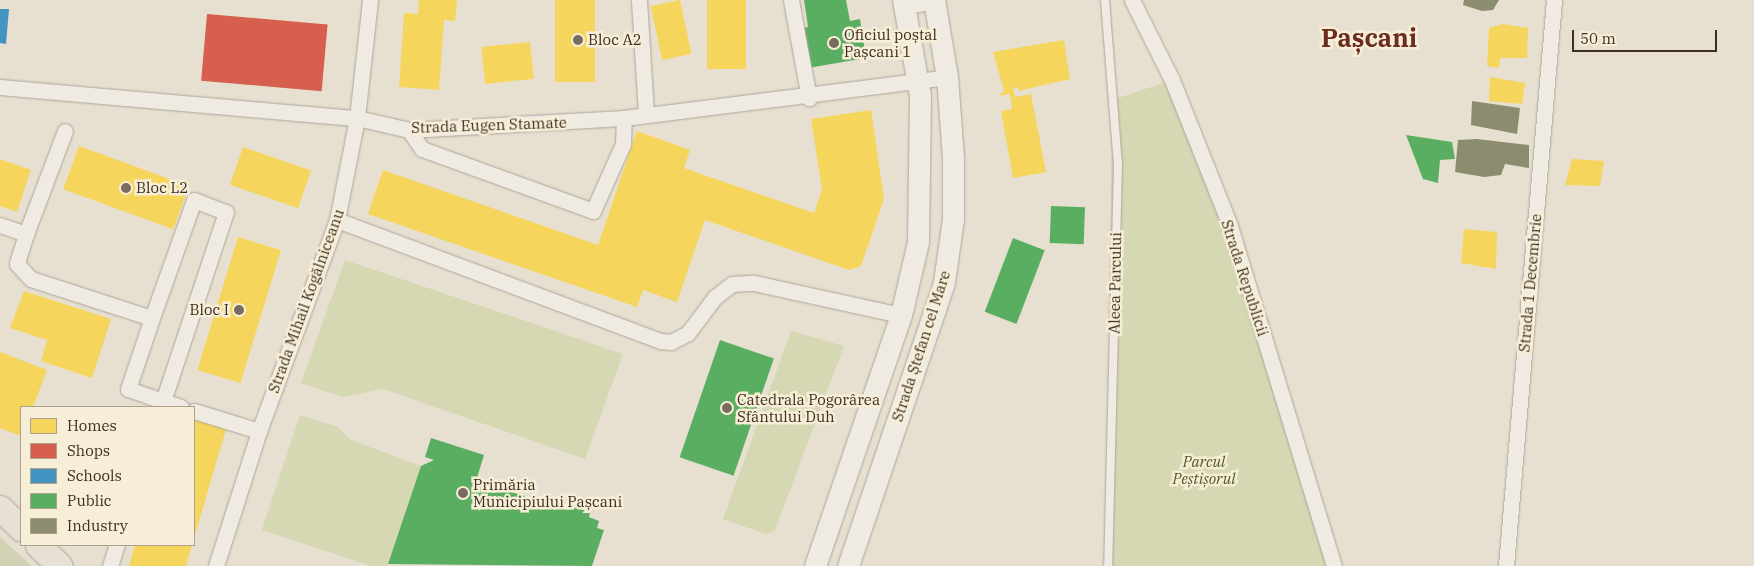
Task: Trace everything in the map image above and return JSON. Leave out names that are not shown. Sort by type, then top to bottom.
[{"type":"main road","name":"Strada Ștefan cel Mare","points":[[848,566],[944,282],[953,219],[947,77],[935,0]]},
{"type":"main road","name":"Strada Ștefan cel Mare","points":[[815,566],[901,315],[920,217],[922,148],[917,82],[903,3]]},
{"type":"main road","points":[[842,488],[871,497]]},
{"type":"main road","points":[[0,508],[20,527]]},
{"type":"main road","points":[[39,546],[60,566]]},
{"type":"street","name":"Strada Mihail Kogălniceanu","points":[[216,566],[259,431],[338,220],[357,118],[370,0]]},
{"type":"street","points":[[638,0],[646,115]]},
{"type":"street","points":[[792,0],[809,98]]},
{"type":"street","points":[[903,3],[935,0]]},
{"type":"street","name":"Strada Republicii","points":[[1132,0],[1172,80],[1230,226],[1334,566]]},
{"type":"street","name":"Strada 1 Decembrie","points":[[1506,566],[1554,0]]},
{"type":"street","name":"Strada Eugen Stamate","points":[[0,87],[357,118],[409,130],[624,118],[809,98],[947,77]]},
{"type":"street","points":[[409,130],[422,149],[593,211],[623,144],[624,118]]},
{"type":"street","points":[[64,130],[17,264],[31,279],[152,318]]},
{"type":"street","points":[[194,200],[226,212],[162,405],[128,390],[152,318],[194,200]]},
{"type":"street","points":[[338,220],[671,342],[688,333],[715,297],[732,284],[754,283],[901,315]]},
{"type":"street","points":[[0,225],[26,234]]},
{"type":"street","points":[[195,411],[259,431]]},
{"type":"street","points":[[110,566],[117,546]]},
{"type":"lane","name":"Aleea Parcului","points":[[1104,0],[1118,164],[1108,566]]},
{"type":"green space","name":"Parcul Peștișorul","points":[[1172,80],[1230,226],[1334,566],[1107,566],[1112,100]]},
{"type":"green space","points":[[345,260],[623,354],[585,459],[383,389],[342,397],[301,383]]},
{"type":"green space","points":[[791,331],[844,346],[775,530],[766,534],[723,519]]},
{"type":"green space","points":[[300,415],[338,427],[351,440],[421,466],[387,566],[371,566],[262,530]]},
{"type":"green space","points":[[0,537],[32,566],[0,566]]},
{"type":"building: Homes","points":[[419,0],[457,0],[455,21],[444,20],[439,90],[399,87],[404,13],[418,14]]},
{"type":"building: Homes","name":"Bloc A2","points":[[555,0],[595,0],[595,82],[555,82]]},
{"type":"building: Homes","points":[[680,0],[691,54],[662,60],[651,6]]},
{"type":"building: Homes","points":[[707,0],[746,0],[746,69],[707,69]]},
{"type":"building: Homes","points":[[1503,24],[1528,28],[1527,58],[1500,58],[1499,68],[1487,66],[1489,28]]},
{"type":"building: Homes","points":[[1064,40],[1070,79],[1018,91],[1019,87],[1013,88],[1015,97],[1031,94],[1046,172],[1013,178],[1001,111],[1012,109],[1010,94],[998,96],[1004,91],[993,52]]},
{"type":"building: Homes","points":[[530,42],[534,79],[485,84],[481,47]]},
{"type":"building: Homes","points":[[1490,77],[1525,83],[1522,104],[1489,101]]},
{"type":"building: Homes","points":[[871,110],[884,199],[861,266],[849,270],[705,220],[677,302],[643,290],[637,307],[368,214],[383,170],[598,245],[637,131],[690,150],[684,168],[814,213],[822,189],[811,119]]},
{"type":"building: Homes","name":"Bloc L2","points":[[79,146],[189,186],[173,229],[63,189]]},
{"type":"building: Homes","points":[[243,147],[311,170],[298,208],[230,185]]},
{"type":"building: Homes","points":[[0,159],[31,170],[17,212],[0,206]]},
{"type":"building: Homes","points":[[1572,159],[1604,161],[1600,186],[1565,185]]},
{"type":"building: Homes","points":[[1464,229],[1497,232],[1496,269],[1461,263]]},
{"type":"building: Homes","name":"Bloc I","points":[[238,237],[281,250],[240,383],[197,370]]},
{"type":"building: Homes","points":[[24,291],[111,319],[92,378],[41,361],[47,340],[10,328]]},
{"type":"building: Homes","points":[[0,352],[47,370],[33,406],[20,406],[20,436],[0,428]]},
{"type":"building: Homes","points":[[195,416],[227,426],[195,535]]},
{"type":"building: Homes","points":[[135,546],[192,546],[186,566],[129,566]]},
{"type":"building: Shops","points":[[207,14],[328,25],[322,91],[201,81]]},
{"type":"building: Schools","points":[[0,9],[9,9],[6,44],[0,43]]},
{"type":"building: Public","name":"Oficiul poștal Pașcani 1","points":[[804,0],[846,0],[850,21],[860,19],[866,58],[808,68],[801,28],[808,27]]},
{"type":"building: Public","points":[[1406,135],[1452,142],[1455,159],[1440,160],[1438,183],[1423,179]]},
{"type":"building: Public","points":[[1051,206],[1085,207],[1084,244],[1050,243]]},
{"type":"building: Public","points":[[1013,238],[1045,250],[1016,324],[985,312]]},
{"type":"building: Public","name":"Catedrala Pogorârea Sfântului Duh","points":[[720,340],[774,359],[734,476],[680,457]]},
{"type":"building: Public","name":"Primăria Municipiului Pașcani","points":[[431,438],[484,455],[476,481],[569,510],[570,506],[590,512],[589,517],[599,521],[597,528],[604,530],[592,566],[388,564],[421,466],[434,460],[425,457]]},
{"type":"building: Industry","points":[[1464,0],[1499,0],[1493,10],[1482,11],[1463,5]]},
{"type":"building: Industry","points":[[1472,101],[1520,108],[1517,134],[1471,125]]},
{"type":"building: Industry","points":[[1477,139],[1529,145],[1529,168],[1505,164],[1501,175],[1484,177],[1455,172],[1458,140]]},
{"type":"place","name":"Bloc A2","points":[[578,40]]},
{"type":"place","name":"Oficiul poștal Pașcani 1","points":[[834,43]]},
{"type":"place","name":"Bloc L2","points":[[126,188]]},
{"type":"place","name":"Bloc I","points":[[239,310]]},
{"type":"place","name":"Catedrala Pogorârea Sfântului Duh","points":[[727,408]]},
{"type":"place","name":"Primăria Municipiului Pașcani","points":[[463,493]]},
{"type":"district","name":"Pașcani","points":[[1369,38]]}]
